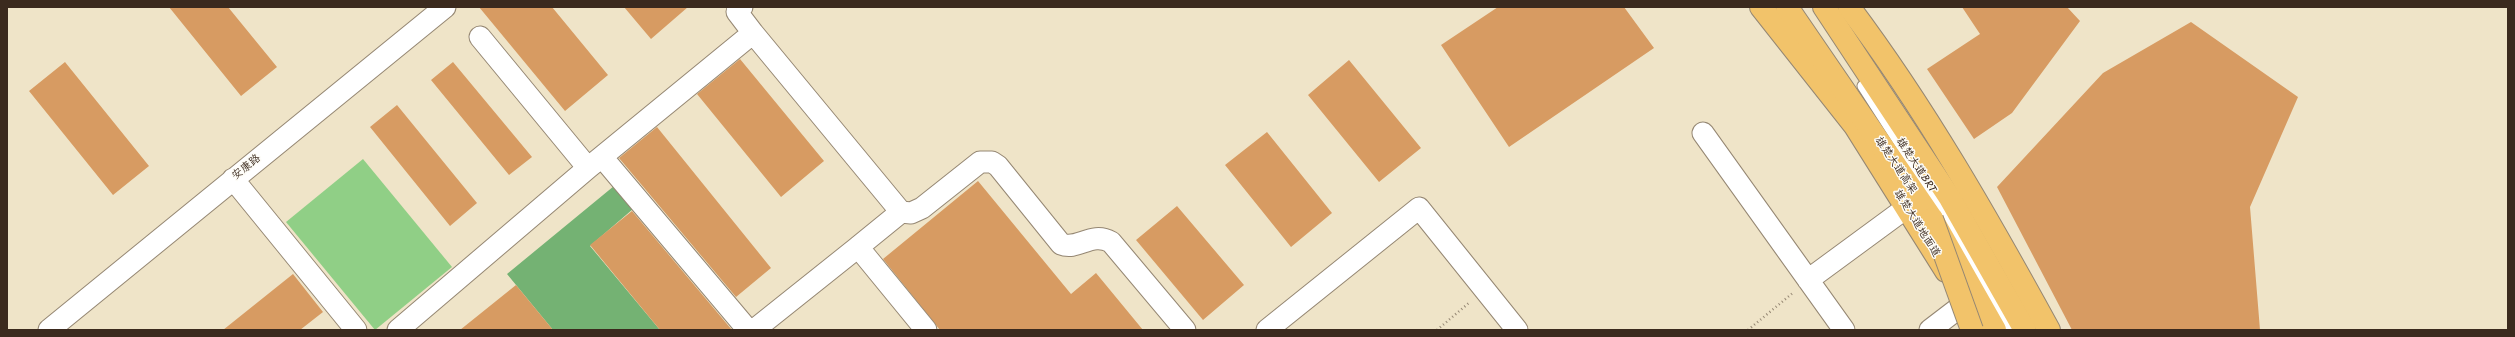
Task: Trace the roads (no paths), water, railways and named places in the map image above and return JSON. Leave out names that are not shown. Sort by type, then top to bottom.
[{"type":"main road","name":"雄楚大道地面道","points":[[1761,7],[1855,126],[1964,304],[1978,330]]},
{"type":"main road","name":"雄楚大道高架","points":[[1786,7],[1932,219],[1995,330]]},
{"type":"main road","points":[[1824,7],[1950,198],[2025,330]]},
{"type":"main road","points":[[1849,7],[1875,42],[1966,184],[2049,330]]},
{"type":"main road","points":[[1932,219],[1972,330]]},
{"type":"street","name":"安康路","points":[[49,330],[445,7]]},
{"type":"street","points":[[742,7],[737,12],[753,33],[901,212],[911,213],[922,208],[980,162],[992,162],[998,166],[1061,244],[1072,246],[1091,238],[1106,239],[1111,242],[1185,330]]},
{"type":"street","points":[[398,330],[595,162],[753,33]]},
{"type":"street","points":[[480,37],[748,330]]},
{"type":"street","points":[[1703,133],[1844,330]]},
{"type":"street","points":[[233,179],[356,330]]},
{"type":"street","points":[[1267,330],[1291,323],[1419,208],[1440,248],[1485,290],[1517,330]]},
{"type":"street","points":[[1808,280],[1906,208]]},
{"type":"street","points":[[754,330],[901,212]]},
{"type":"street","points":[[858,247],[926,330]]},
{"type":"street","points":[[1930,330],[1964,304]]},
{"type":"lane","name":"雄楚大道BRT","points":[[1812,7],[1941,207],[2011,330]]}]
